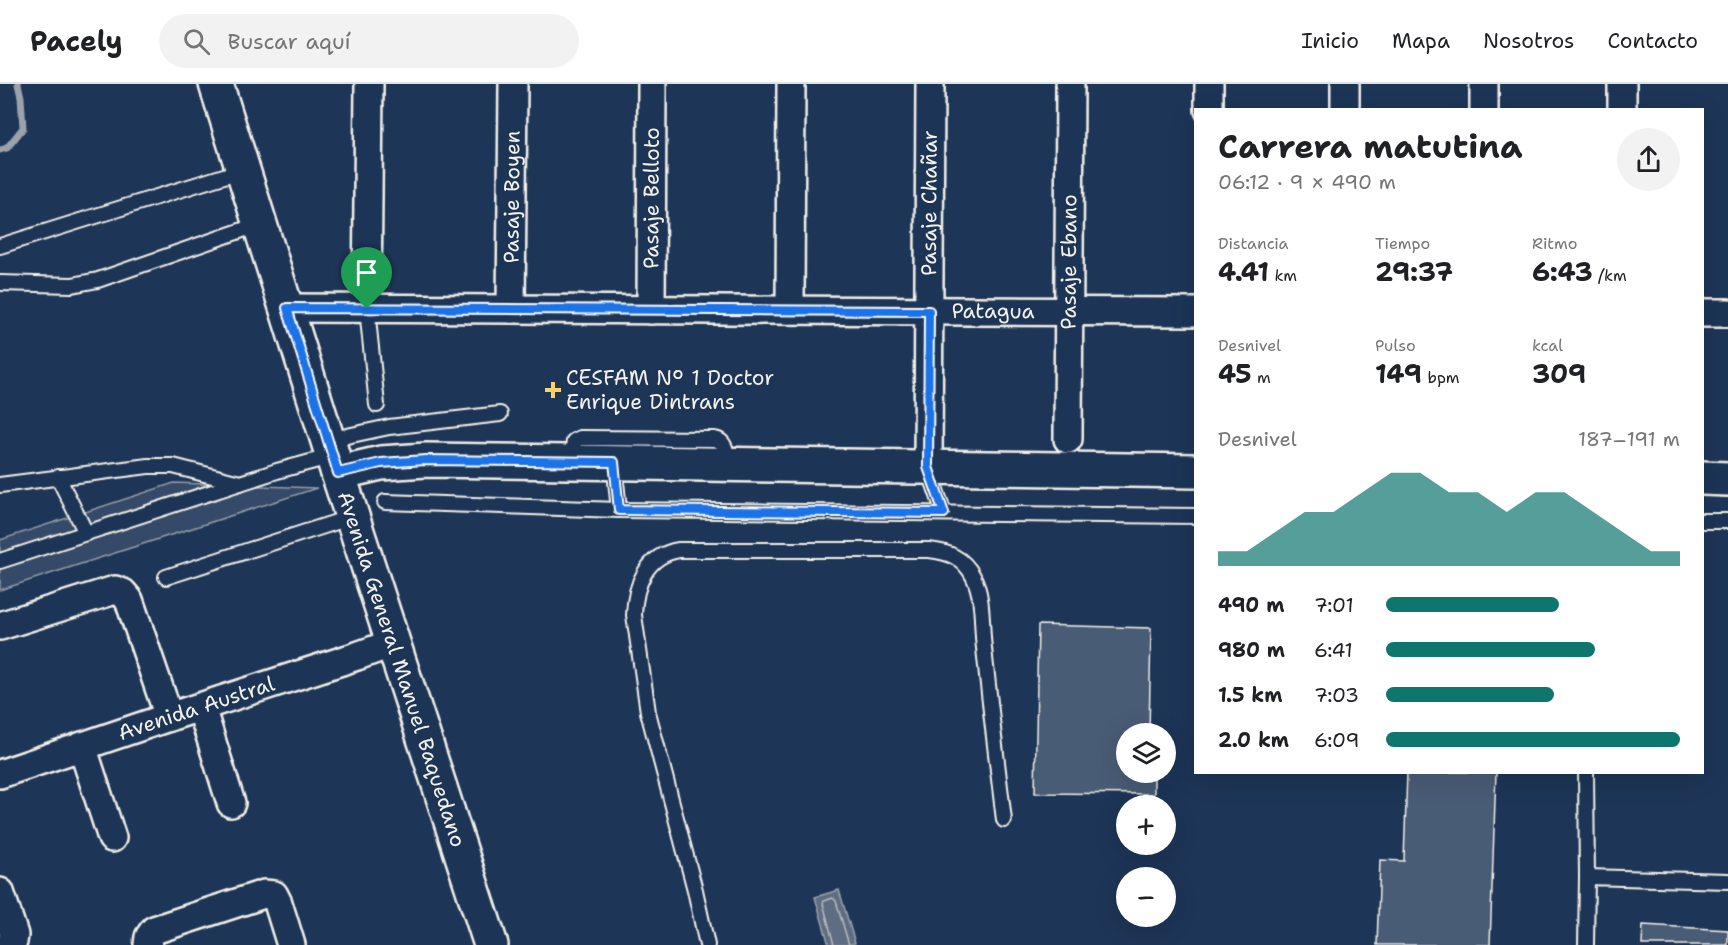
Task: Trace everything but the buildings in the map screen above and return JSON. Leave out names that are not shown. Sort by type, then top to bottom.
[{"type":"street","name":"Avenida General Manuel Baquedano","points":[[216,84],[352,516],[491,945]]},
{"type":"street","points":[[367,309],[369,84]]},
{"type":"street","name":"Pasaje Boyen","points":[[511,309],[513,84]]},
{"type":"street","name":"Pasaje Belloto","points":[[651,310],[652,84]]},
{"type":"street","points":[[790,310],[791,84]]},
{"type":"street","name":"Pasaje Chañar","points":[[928,467],[930,84]]},
{"type":"street","name":"Pasaje Ebano","points":[[1068,439],[1070,84]]},
{"type":"street","points":[[1209,84],[1209,108]]},
{"type":"street","points":[[1345,108],[1346,84]]},
{"type":"street","points":[[1484,84],[1484,108]]},
{"type":"street","points":[[1622,84],[1622,108]]},
{"type":"street","name":"Patagua","points":[[287,308],[1194,312]]},
{"type":"street","points":[[1704,313],[1728,313]]},
{"type":"street","points":[[333,456],[381,463],[404,460],[614,462],[1194,471]]},
{"type":"street","points":[[1704,478],[1728,479]]},
{"type":"street","points":[[0,626],[115,590],[123,593],[129,600],[169,717]]},
{"type":"street","name":"Avenida Austral","points":[[0,774],[393,643]]},
{"type":"street","points":[[201,707],[231,803]]},
{"type":"street","points":[[82,746],[112,838]]},
{"type":"street","points":[[0,892],[14,935],[11,943]]},
{"type":"street","points":[[149,941],[154,930],[264,894],[274,896],[278,903],[291,945]]},
{"type":"lane","points":[[0,246],[243,170]]},
{"type":"lane","points":[[0,283],[72,285],[98,280],[260,224]]},
{"type":"lane","points":[[367,309],[377,405]]},
{"type":"lane","points":[[0,561],[277,471],[333,456],[389,427],[500,414]]},
{"type":"lane","points":[[571,462],[574,441],[580,438],[714,439],[723,444],[728,464]]},
{"type":"lane","points":[[614,462],[619,510]]},
{"type":"lane","points":[[0,485],[148,466],[173,466],[240,483]]},
{"type":"lane","points":[[928,467],[944,513]]},
{"type":"lane","points":[[58,477],[86,533]]},
{"type":"lane","points":[[385,502],[619,510],[1194,516]]},
{"type":"lane","points":[[166,577],[352,516]]},
{"type":"lane","points":[[1704,521],[1728,521]]},
{"type":"lane","points":[[707,945],[695,890],[648,712],[634,615],[636,591],[642,578],[661,555],[679,550],[928,550],[948,552],[956,556],[975,578],[980,597],[1004,820]]},
{"type":"lane","points":[[1586,774],[1586,945]]},
{"type":"lane","points":[[1587,877],[1728,881]]},
{"type":"shaded area","points":[[174,483],[317,488],[0,590],[0,540]]},
{"type":"water","points":[[839,890],[855,943],[829,945],[815,897]]},
{"type":"waterway","points":[[0,150],[7,148],[23,128],[18,84]]},
{"type":"place","name":"CESFAM N° 1 Doctor Enrique Dintrans","points":[[553,390]]},
{"type":"route","points":[[287,308],[367,309],[929,311],[928,467],[944,513],[619,510],[614,462],[404,460],[338,473],[287,308]]}]
